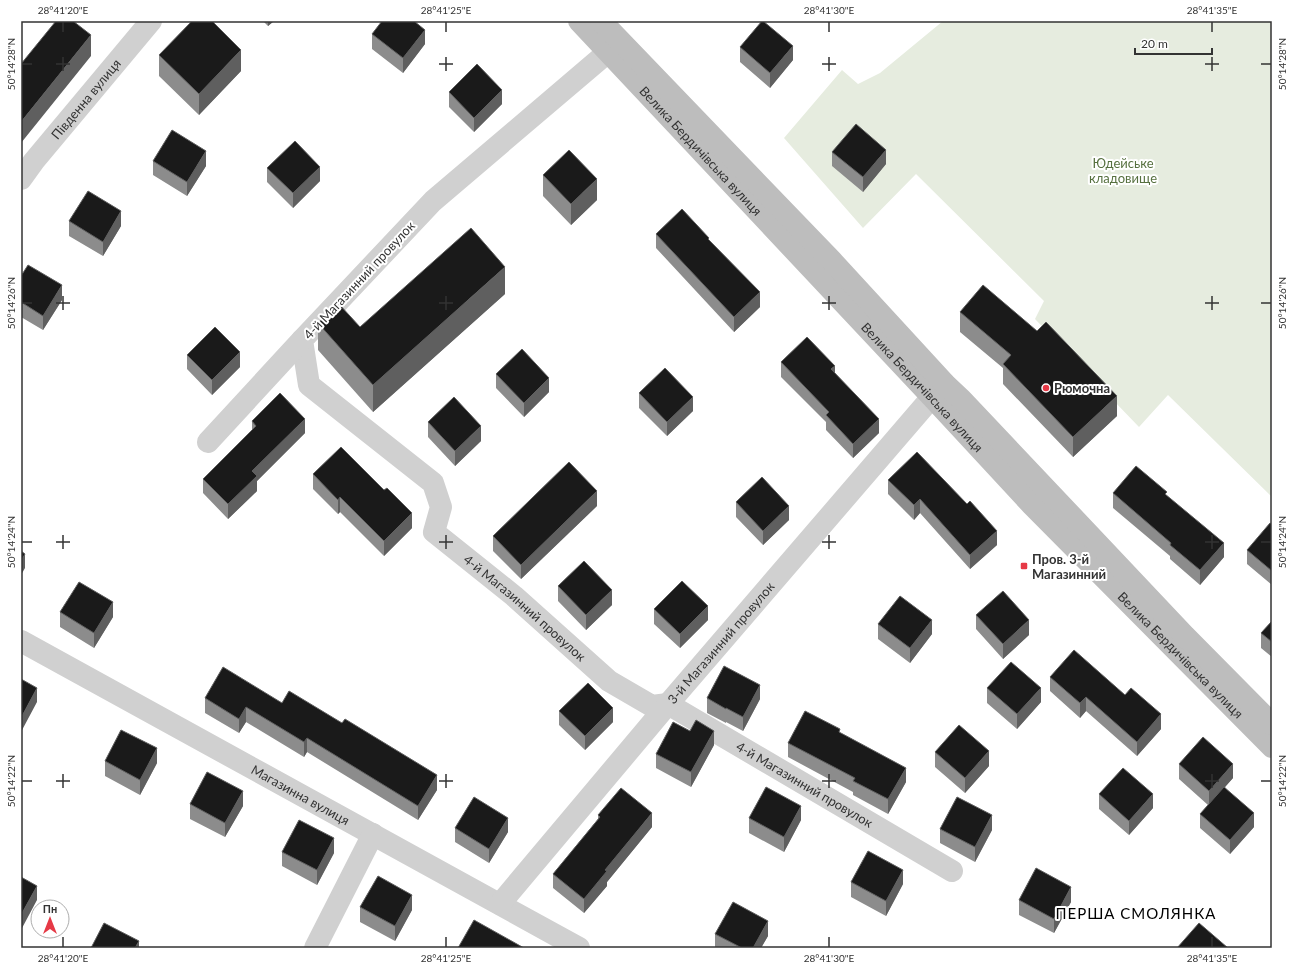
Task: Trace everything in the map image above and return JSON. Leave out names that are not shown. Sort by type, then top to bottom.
[{"type":"main road","name":"Велика Бердичівська вулиця","points":[[578,21],[939,391],[1272,724]]},
{"type":"main road","name":"Велика Бердичівська вулиця","points":[[601,21],[832,261],[1032,505],[1272,747]]},
{"type":"street","name":"Південна вулиця","points":[[21,179],[34,161],[151,21]]},
{"type":"street","name":"4-й Магазинний провулок","points":[[608,52],[433,201],[302,340],[309,385],[433,483],[441,507],[434,532],[514,596],[609,681],[652,706],[668,704],[952,871]]},
{"type":"street","points":[[208,442],[302,340]]},
{"type":"street","name":"3-й Магазинний провулок","points":[[500,904],[668,704],[939,391]]},
{"type":"street","name":"Магазинна вулиця","points":[[21,641],[579,948]]},
{"type":"street","points":[[315,948],[373,834]]},
{"type":"green space","name":"Юдейське кладовище","points":[[943,21],[1272,21],[1272,497],[1168,395],[1139,427],[1035,319],[1044,301],[916,174],[863,228],[784,138],[842,70],[858,84],[880,73]]},
{"type":"building","points":[[56,21],[73,21],[91,35],[21,122],[21,64]]},
{"type":"building","points":[[192,21],[212,21],[241,50],[199,94],[159,55]]},
{"type":"building","points":[[382,21],[414,21],[425,30],[403,58],[372,34]]},
{"type":"building","points":[[762,21],[793,46],[770,73],[740,47]]},
{"type":"building","points":[[477,64],[502,90],[474,118],[449,92]]},
{"type":"building","points":[[856,124],[886,150],[863,177],[832,152]]},
{"type":"building","points":[[172,130],[206,151],[187,182],[153,161]]},
{"type":"building","points":[[295,141],[320,167],[293,193],[267,168]]},
{"type":"building","points":[[569,150],[597,179],[571,204],[543,175]]},
{"type":"building","points":[[88,191],[121,211],[103,242],[69,221]]},
{"type":"building","points":[[682,209],[709,238],[708,239],[760,292],[734,317],[656,234]]},
{"type":"building","points":[[471,228],[505,267],[373,385],[318,323],[339,304],[360,327]]},
{"type":"building","points":[[28,265],[62,285],[43,316],[21,302],[21,276]]},
{"type":"building","points":[[983,285],[1037,331],[1046,322],[1117,396],[1073,437],[1003,364],[1011,355],[960,312]]},
{"type":"building","points":[[215,327],[240,352],[212,380],[187,355]]},
{"type":"building","points":[[807,337],[835,366],[831,369],[879,419],[853,444],[826,415],[829,412],[781,362]]},
{"type":"building","points":[[522,349],[549,378],[524,403],[496,374]]},
{"type":"building","points":[[665,368],[693,397],[667,422],[639,393]]},
{"type":"building","points":[[280,393],[305,419],[252,471],[257,476],[228,504],[203,479],[256,426],[252,421]]},
{"type":"building","points":[[454,397],[481,426],[455,451],[428,422]]},
{"type":"building","points":[[341,447],[384,490],[387,488],[412,513],[384,541],[340,497],[338,500],[313,474]]},
{"type":"building","points":[[917,452],[967,504],[970,501],[997,531],[970,555],[920,499],[914,505],[888,480]]},
{"type":"building","points":[[569,462],[597,491],[521,565],[493,536]]},
{"type":"building","points":[[1136,466],[1167,492],[1165,494],[1224,543],[1200,570],[1113,493]]},
{"type":"building","points":[[762,477],[789,506],[763,531],[736,502]]},
{"type":"building","points":[[1270,523],[1272,524],[1272,571],[1247,550]]},
{"type":"building","points":[[21,551],[25,554],[21,561]]},
{"type":"building","points":[[584,561],[612,590],[586,615],[558,586]]},
{"type":"building","points":[[682,581],[708,606],[680,634],[654,609]]},
{"type":"building","points":[[79,582],[113,602],[94,633],[60,612]]},
{"type":"building","points":[[1003,591],[1029,620],[1003,644],[976,615]]},
{"type":"building","points":[[900,596],[932,620],[910,648],[878,624]]},
{"type":"building","points":[[1272,621],[1272,642],[1261,633]]},
{"type":"building","points":[[1074,650],[1125,695],[1131,688],[1161,714],[1137,742],[1086,697],[1080,703],[1050,677]]},
{"type":"building","points":[[1011,662],[1041,688],[1017,714],[987,688]]},
{"type":"building","points":[[724,666],[760,685],[743,717],[707,698]]},
{"type":"building","points":[[223,667],[282,703],[289,691],[342,723],[345,719],[437,775],[418,806],[307,738],[304,742],[246,707],[239,719],[205,698]]},
{"type":"building","points":[[21,679],[37,688],[21,718]]},
{"type":"building","points":[[588,683],[613,708],[585,736],[559,711]]},
{"type":"building","points":[[805,711],[840,729],[839,732],[906,768],[888,799],[853,781],[855,778],[788,743]]},
{"type":"building","points":[[696,720],[714,731],[691,772],[656,754],[673,722],[690,731]]},
{"type":"building","points":[[959,725],[989,751],[965,778],[935,752]]},
{"type":"building","points":[[121,730],[157,748],[140,780],[105,761]]},
{"type":"building","points":[[1203,737],[1233,764],[1209,791],[1179,764]]},
{"type":"building","points":[[1123,768],[1153,794],[1129,821],[1099,794]]},
{"type":"building","points":[[207,772],[243,791],[225,823],[190,804]]},
{"type":"building","points":[[766,787],[801,806],[784,837],[749,818]]},
{"type":"building","points":[[1224,787],[1254,813],[1230,840],[1200,814]]},
{"type":"building","points":[[621,788],[652,813],[605,870],[607,871],[584,899],[553,874],[600,817],[598,815]]},
{"type":"building","points":[[474,797],[508,818],[489,849],[455,828]]},
{"type":"building","points":[[957,797],[992,815],[975,847],[940,829]]},
{"type":"building","points":[[299,820],[334,838],[317,870],[282,852]]},
{"type":"building","points":[[868,851],[903,870],[886,901],[851,882]]},
{"type":"building","points":[[1036,868],[1071,887],[1054,919],[1019,900]]},
{"type":"building","points":[[378,876],[412,895],[395,926],[360,907]]},
{"type":"building","points":[[21,877],[37,886],[21,915]]},
{"type":"building","points":[[733,902],[768,921],[753,948],[742,948],[715,934]]},
{"type":"building","points":[[474,920],[524,948],[458,948]]},
{"type":"building","points":[[104,923],[139,941],[135,948],[91,948]]},
{"type":"building","points":[[1199,923],[1228,948],[1177,948]]},
{"type":"place","name":"Рюмочна","points":[[1046,388]]},
{"type":"place","name":"Пров. 3-й Магазинний","points":[[1024,566]]},
{"type":"district","name":"ПЕРША СМОЛЯНКА","points":[[1136,914]]}]
